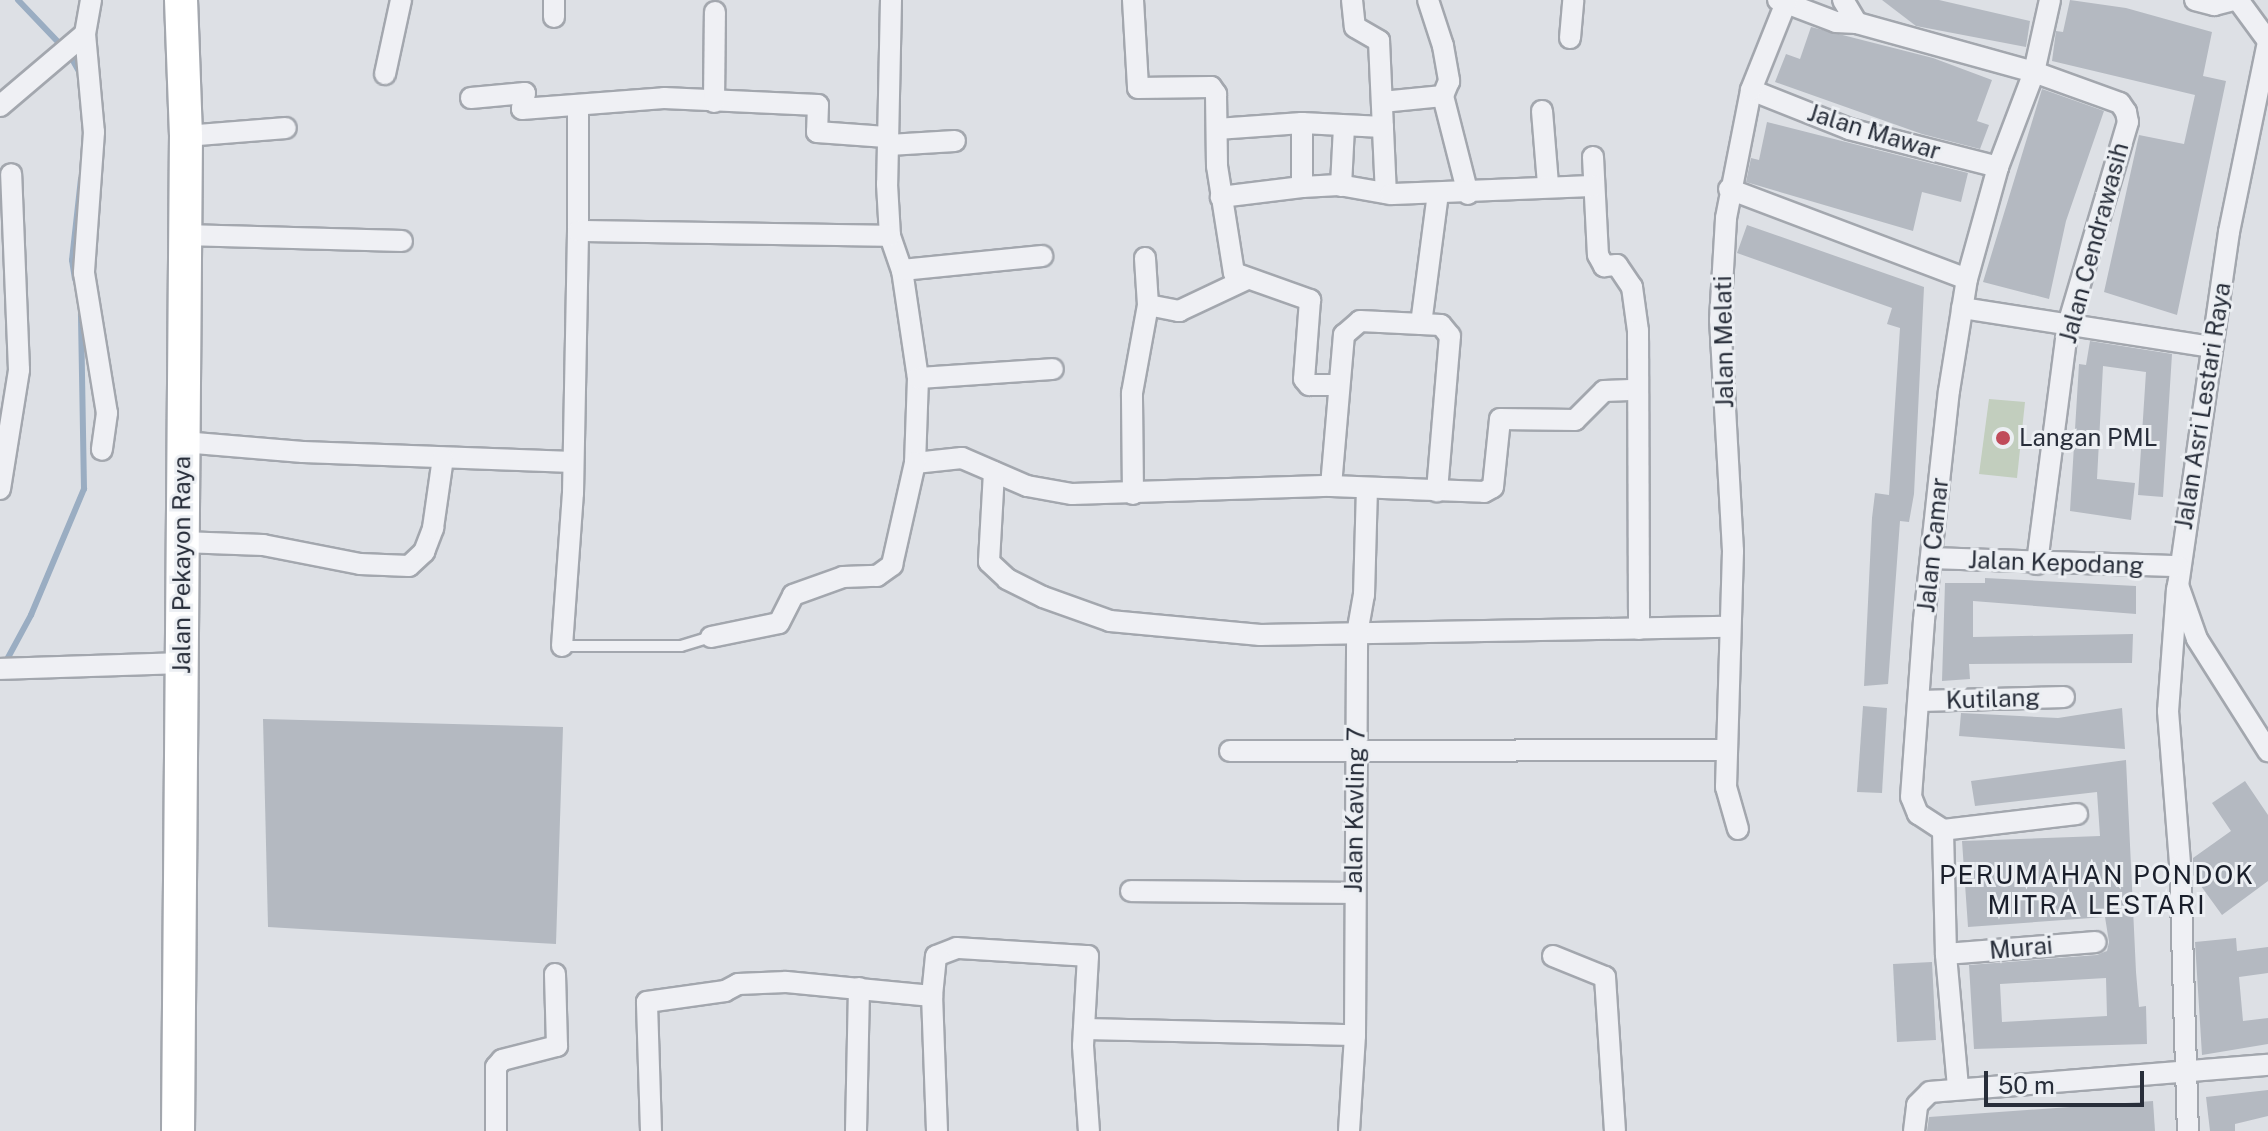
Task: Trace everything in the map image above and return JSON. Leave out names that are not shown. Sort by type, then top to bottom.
[{"type":"main road","name":"Jalan Pekayon Raya","points":[[178,1131],[186,136],[181,0]]},
{"type":"street","points":[[91,0],[85,34],[94,132],[84,273],[107,413],[102,450]]},
{"type":"street","points":[[385,74],[401,0]]},
{"type":"street","points":[[711,637],[779,623],[793,595],[843,577],[877,576],[892,565],[915,463],[918,378],[902,270],[890,236],[888,141],[891,0]]},
{"type":"street","points":[[1133,0],[1138,88],[1211,87],[1221,197],[1234,273],[1245,280],[1310,300],[1304,379],[1309,385],[1339,385]]},
{"type":"street","points":[[1352,0],[1355,27],[1379,41],[1386,193]]},
{"type":"street","points":[[1428,0],[1449,81],[1443,96],[1468,194]]},
{"type":"street","points":[[1570,38],[1573,0]]},
{"type":"street","name":"Jalan Cendrawasih","points":[[1778,0],[1787,0],[1836,22],[1857,23],[2034,72],[2120,103],[2128,122],[2068,324],[2037,564]]},
{"type":"street","name":"Jalan Melati","points":[[1738,829],[1727,801],[1730,494],[1720,320],[1729,189],[1751,90],[1787,0]]},
{"type":"street","points":[[1843,0],[1857,23]]},
{"type":"street","name":"Jalan Camar","points":[[1943,830],[1918,814],[1911,797],[1933,558],[1962,308],[1998,167],[2034,72],[2050,0]]},
{"type":"street","name":"Jalan Asri Lestari Raya","points":[[2195,0],[2214,5],[2236,0],[2268,42],[2212,347],[2178,575],[2197,639],[2268,751]]},
{"type":"street","points":[[714,102],[715,12]]},
{"type":"street","points":[[0,106],[85,34]]},
{"type":"street","name":"Jalan Mawar","points":[[1751,90],[1849,129],[1998,167]]},
{"type":"street","points":[[471,98],[525,93],[522,109],[664,98],[818,105],[817,132],[888,141],[955,141]]},
{"type":"street","points":[[1382,102],[1443,96]]},
{"type":"street","points":[[562,646],[573,462],[578,105]]},
{"type":"street","points":[[1542,111],[1548,184]]},
{"type":"street","points":[[1217,129],[1302,123],[1383,127]]},
{"type":"street","points":[[1302,123],[1302,187]]},
{"type":"street","points":[[1341,186],[1344,126]]},
{"type":"street","points":[[186,136],[286,128]]},
{"type":"street","points":[[1593,157],[1598,255],[1604,266],[1617,265],[1632,287],[1638,331],[1639,629]]},
{"type":"street","points":[[0,489],[19,370],[11,174]]},
{"type":"street","points":[[1221,197],[1302,187],[1341,186],[1386,193],[1468,194],[1548,184],[1594,186]]},
{"type":"street","points":[[1729,189],[1967,279]]},
{"type":"street","points":[[1421,324],[1438,193]]},
{"type":"street","points":[[578,231],[890,236]]},
{"type":"street","points":[[185,235],[402,241]]},
{"type":"street","points":[[902,270],[1042,256]]},
{"type":"street","points":[[1133,494],[1132,393],[1148,305],[1145,258]]},
{"type":"street","points":[[1148,305],[1179,311],[1245,280]]},
{"type":"street","points":[[1962,308],[2212,347]]},
{"type":"street","points":[[1331,486],[1344,335],[1350,325],[1360,321],[1441,325],[1450,336],[1437,491]]},
{"type":"street","points":[[918,378],[1053,369]]},
{"type":"street","points":[[915,463],[962,458],[1027,486],[1072,494],[1331,486],[1484,492],[1493,487],[1500,419],[1575,420],[1604,391],[1637,390]]},
{"type":"street","points":[[183,442],[443,458],[573,462]]},
{"type":"street","points":[[182,542],[263,545],[360,564],[409,566],[424,552],[433,528],[443,458]]},
{"type":"street","points":[[994,472],[989,562],[1007,579],[1043,597],[1110,621],[1193,632],[1357,634],[1727,627]]},
{"type":"street","name":"Jalan Kavling 7","points":[[1349,1131],[1355,1035],[1353,893],[1357,634],[1364,595],[1367,489]]},
{"type":"street","name":"Jalan Kepodang","points":[[1933,558],[2178,575]]},
{"type":"street","points":[[2178,575],[2168,687],[2180,865],[2188,1131]]},
{"type":"street","points":[[0,669],[181,663]]},
{"type":"street","name":"Kutilang","points":[[1921,701],[2064,697]]},
{"type":"street","points":[[1230,751],[1356,747],[1726,750]]},
{"type":"street","points":[[1958,1087],[1946,954],[1943,830],[2077,814]]},
{"type":"street","points":[[1131,891],[1353,893]]},
{"type":"street","name":"Murai","points":[[1946,954],[2096,942]]},
{"type":"street","points":[[937,1131],[932,996],[936,956],[957,948],[1088,956],[1084,1029],[1089,1131]]},
{"type":"street","points":[[1553,956],[1605,977],[1615,1131]]},
{"type":"street","points":[[496,1131],[496,1067],[502,1060],[557,1046],[555,974]]},
{"type":"street","points":[[651,1131],[647,1002],[725,991],[738,984],[859,988],[932,996]]},
{"type":"street","points":[[856,1131],[859,988]]},
{"type":"street","points":[[1084,1029],[1355,1035]]},
{"type":"street","points":[[1914,1126],[1922,1098],[1958,1087],[2268,1065]]},
{"type":"lane","points":[[562,646],[681,646],[711,637]]},
{"type":"green space","name":"Langan PML","points":[[1989,399],[2025,402],[2017,478],[1979,474]]},
{"type":"building","points":[[1882,0],[1939,0],[2030,21],[2026,47],[1916,26]]},
{"type":"building","points":[[2070,0],[2126,8],[2212,32],[2203,76],[2226,81],[2177,315],[2104,292],[2139,135],[2184,144],[2195,95],[2052,61],[2056,31],[2063,32]]},
{"type":"building","points":[[1811,27],[1933,58],[1992,80],[1977,121],[1989,125],[1980,149],[1922,134],[1775,82],[1786,54],[1800,59]]},
{"type":"building","points":[[2042,89],[2104,111],[2066,221],[2049,299],[1983,282]]},
{"type":"building","points":[[1767,122],[1968,173],[1961,202],[1922,192],[1913,231],[1746,182],[1751,158],[1759,160]]},
{"type":"building","points":[[1747,225],[1924,287],[1914,494],[1909,522],[1900,521],[1888,684],[1864,686],[1872,518],[1875,493],[1889,495],[1900,328],[1887,324],[1892,308],[1737,253]]},
{"type":"building","points":[[2090,341],[2172,354],[2163,497],[2138,495],[2146,372],[2103,366],[2097,479],[2135,483],[2131,520],[2070,511],[2079,364],[2086,365]]},
{"type":"building","points":[[1985,578],[2136,586],[2136,614],[1973,601],[1973,637],[2133,634],[2132,663],[1969,664],[1970,679],[1942,681],[1945,583],[1985,583]]},
{"type":"building","points":[[1863,706],[1887,708],[1882,793],[1857,792]]},
{"type":"building","points":[[2122,708],[2125,749],[1959,736],[1961,713],[2058,718]]},
{"type":"building","points":[[263,719],[563,727],[556,944],[268,927]]},
{"type":"building","points":[[2126,760],[2136,972],[2139,1007],[2146,1006],[2147,1044],[1974,1049],[1969,965],[2097,955],[2107,951],[2109,942],[2105,917],[1968,927],[1962,841],[2100,836],[2097,792],[1975,806],[1971,781]],"holes":[[[2106,978],[2107,1016],[2002,1022],[2000,984]]]},
{"type":"building","points":[[2245,781],[2268,815],[2268,881],[2222,915],[2193,875],[2193,858],[2231,831],[2212,803]]},
{"type":"building","points":[[2236,938],[2237,951],[2268,947],[2268,973],[2239,977],[2243,1021],[2268,1018],[2268,1044],[2202,1055],[2195,942]]},
{"type":"building","points":[[1932,962],[1936,1040],[1897,1042],[1893,964]]},
{"type":"building","points":[[2268,1090],[2268,1116],[2235,1124],[2235,1131],[2210,1131],[2206,1097]]},
{"type":"building","points":[[2153,1101],[2155,1131],[1927,1131],[1929,1117]]},
{"type":"waterway","points":[[18,0],[61,45]]},
{"type":"waterway","points":[[71,57],[81,75]]},
{"type":"waterway","points":[[75,279],[72,260],[81,179]]},
{"type":"waterway","points":[[4,665],[31,615],[84,489],[81,314]]},
{"type":"place","name":"Langan PML","points":[[2003,438]]},
{"type":"district","name":"PERUMAHAN PONDOK MITRA LESTARI","points":[[2097,890]]}]
